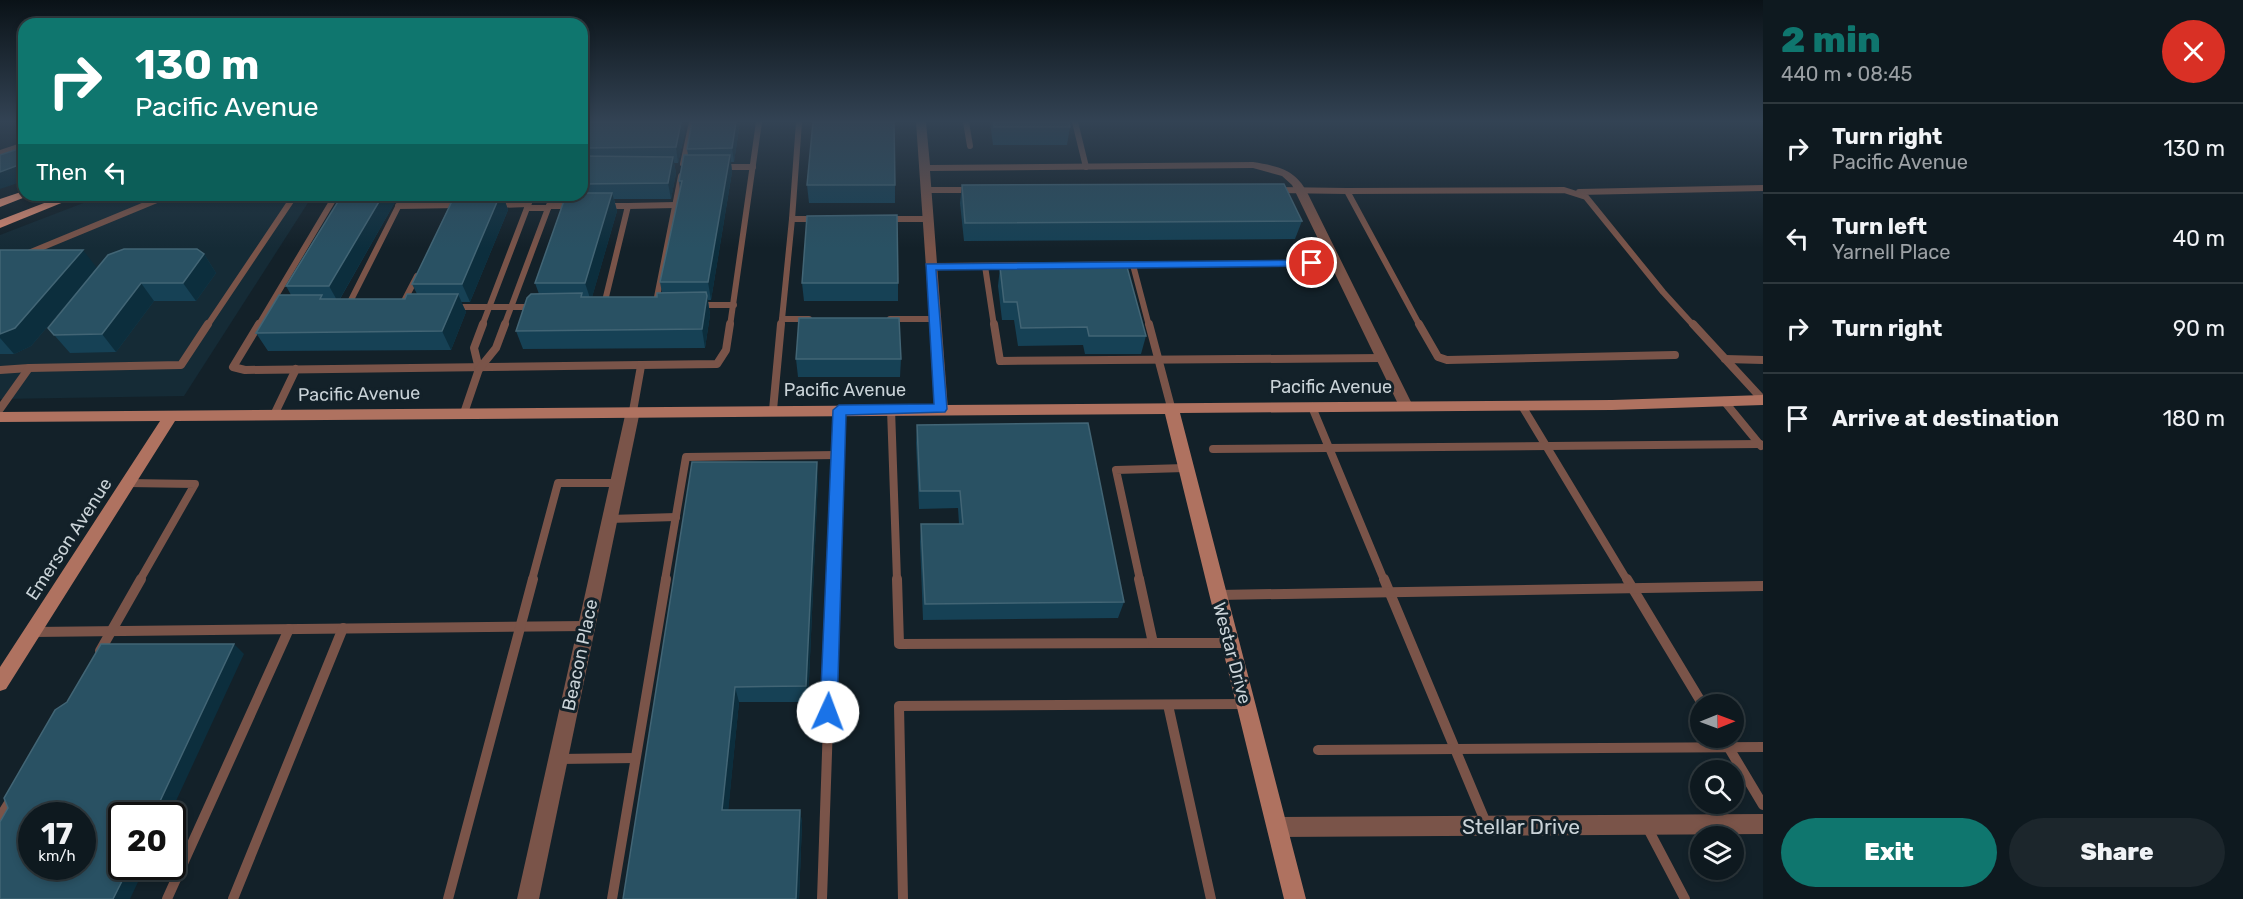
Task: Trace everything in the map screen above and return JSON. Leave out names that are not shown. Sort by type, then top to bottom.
[{"type":"main road","points":[[0,203],[18,196]]},
{"type":"main road","points":[[0,224],[59,201]]},
{"type":"street","points":[[924,164],[941,409]]},
{"type":"street","points":[[924,168],[1253,165],[1287,175],[1303,190],[1311,214],[1406,406]]},
{"type":"street","name":"Pacific Avenue","points":[[0,417],[1522,406],[1763,400]]},
{"type":"street","name":"Westar Drive","points":[[1171,407],[1216,595],[1279,827],[1295,899]]},
{"type":"street","name":"Beacon Place","points":[[528,899],[633,411]]},
{"type":"street","name":"Emerson Avenue","points":[[0,682],[171,416]]},
{"type":"street","name":"Stellar Drive","points":[[1279,827],[1763,824]]},
{"type":"lane","points":[[655,306],[683,164]]},
{"type":"lane","points":[[332,201],[233,367],[246,370],[479,369],[717,364],[726,350],[753,164]]},
{"type":"lane","points":[[773,410],[796,164]]},
{"type":"lane","points":[[718,167],[753,167]]},
{"type":"lane","points":[[671,168],[694,168]]},
{"type":"lane","points":[[1267,190],[1564,190],[1578,192],[1719,187],[1763,188]]},
{"type":"lane","points":[[925,190],[984,190]]},
{"type":"lane","points":[[1347,191],[1438,357],[1446,360],[1675,355]]},
{"type":"lane","points":[[1578,192],[1586,196],[1663,292],[1763,400]]},
{"type":"lane","points":[[21,255],[154,201]]},
{"type":"lane","points":[[0,370],[181,365],[291,201]]},
{"type":"lane","points":[[348,308],[401,201]]},
{"type":"lane","points":[[479,369],[474,348],[530,201]]},
{"type":"lane","points":[[464,413],[479,369],[496,348],[550,201]]},
{"type":"lane","points":[[447,216],[453,205]]},
{"type":"lane","points":[[398,206],[464,205]]},
{"type":"lane","points":[[485,205],[582,206]]},
{"type":"lane","points":[[594,206],[675,205]]},
{"type":"lane","points":[[603,306],[628,206]]},
{"type":"lane","points":[[792,219],[825,219]]},
{"type":"lane","points":[[882,219],[927,219]]},
{"type":"lane","points":[[930,266],[1335,263]]},
{"type":"lane","points":[[1133,265],[1171,407]]},
{"type":"lane","points":[[985,266],[1000,361],[1382,358]]},
{"type":"lane","points":[[401,308],[422,267]]},
{"type":"lane","points":[[689,305],[734,305]]},
{"type":"lane","points":[[592,306],[614,306]]},
{"type":"lane","points":[[645,306],[666,306]]},
{"type":"lane","points":[[445,308],[546,307]]},
{"type":"lane","points":[[267,308],[278,308]]},
{"type":"lane","points":[[336,308],[358,308]]},
{"type":"lane","points":[[390,308],[412,308]]},
{"type":"lane","points":[[782,319],[817,319]]},
{"type":"lane","points":[[887,319],[934,319]]},
{"type":"lane","points":[[1725,359],[1763,360]]},
{"type":"lane","points":[[633,411],[641,366]]},
{"type":"lane","points":[[0,409],[29,368]]},
{"type":"lane","points":[[274,415],[296,369]]},
{"type":"lane","points":[[1724,401],[1761,446]]},
{"type":"lane","points":[[1522,406],[1696,694]]},
{"type":"lane","points":[[1312,407],[1487,826]]},
{"type":"lane","points":[[891,409],[899,644],[1230,644]]},
{"type":"lane","points":[[822,899],[839,410]]},
{"type":"lane","points":[[1213,449],[1761,446]]},
{"type":"lane","points":[[612,899],[686,457],[837,455]]},
{"type":"lane","points":[[1153,643],[1116,470],[1185,468]]},
{"type":"lane","points":[[94,660],[195,484],[128,483]]},
{"type":"lane","points":[[448,899],[558,483],[617,483]]},
{"type":"lane","points":[[609,519],[676,517]]},
{"type":"lane","points":[[1216,595],[1391,594],[1763,586]]},
{"type":"lane","points":[[32,632],[586,626]]},
{"type":"lane","points":[[233,899],[343,628]]},
{"type":"lane","points":[[167,899],[289,629]]},
{"type":"lane","points":[[903,899],[899,706],[1246,704]]},
{"type":"lane","points":[[1168,705],[1211,899]]},
{"type":"lane","points":[[1318,750],[1690,747]]},
{"type":"lane","points":[[1744,747],[1763,747]]},
{"type":"lane","points":[[1729,748],[1763,805]]},
{"type":"lane","points":[[557,759],[635,758]]},
{"type":"lane","points":[[0,817],[18,788]]},
{"type":"lane","points":[[1646,825],[1685,899]]},
{"type":"shaded area","points":[[88,201],[309,201],[184,396],[0,399],[0,235]]},
{"type":"building","points":[[0,164],[18,164],[18,165],[0,172]]},
{"type":"building","points":[[588,164],[672,164],[668,183],[588,184]]},
{"type":"building","points":[[682,164],[728,164],[708,282],[660,282],[682,181],[679,181]]},
{"type":"building","points":[[809,164],[895,164],[895,185],[807,185]]},
{"type":"building","points":[[1284,184],[1302,221],[965,223],[962,185]]},
{"type":"building","points":[[588,193],[612,193],[585,283],[535,283],[564,201],[588,201]]},
{"type":"building","points":[[338,201],[379,201],[329,286],[286,286]]},
{"type":"building","points":[[452,201],[497,201],[462,284],[412,284]]},
{"type":"building","points":[[897,215],[898,283],[802,283],[807,216]]},
{"type":"building","points":[[124,249],[197,249],[204,254],[183,283],[141,283],[102,334],[54,335],[48,328],[108,255]]},
{"type":"building","points":[[0,250],[83,250],[15,328],[0,334]]},
{"type":"building","points":[[1000,267],[1127,267],[1146,336],[1089,336],[1087,327],[1021,328],[1017,302],[1004,302]]},
{"type":"building","points":[[706,292],[702,329],[516,331],[527,298],[531,294],[582,293],[581,297],[657,297],[657,293]]},
{"type":"building","points":[[407,294],[458,294],[442,331],[256,333],[279,295],[322,295],[320,299],[405,299]]},
{"type":"building","points":[[799,318],[899,318],[901,359],[796,359]]},
{"type":"building","points":[[1088,423],[1124,602],[925,604],[921,524],[963,524],[960,491],[920,491],[917,425]]},
{"type":"building","points":[[692,462],[817,462],[806,686],[735,687],[722,810],[800,810],[796,899],[623,899]]},
{"type":"building","points":[[101,644],[234,644],[160,802],[108,802],[108,880],[122,880],[113,899],[0,899],[0,822],[8,808],[4,798],[55,710],[67,702]]},
{"type":"route","points":[[828,712],[839,410],[941,409],[930,266],[1312,263]]}]
